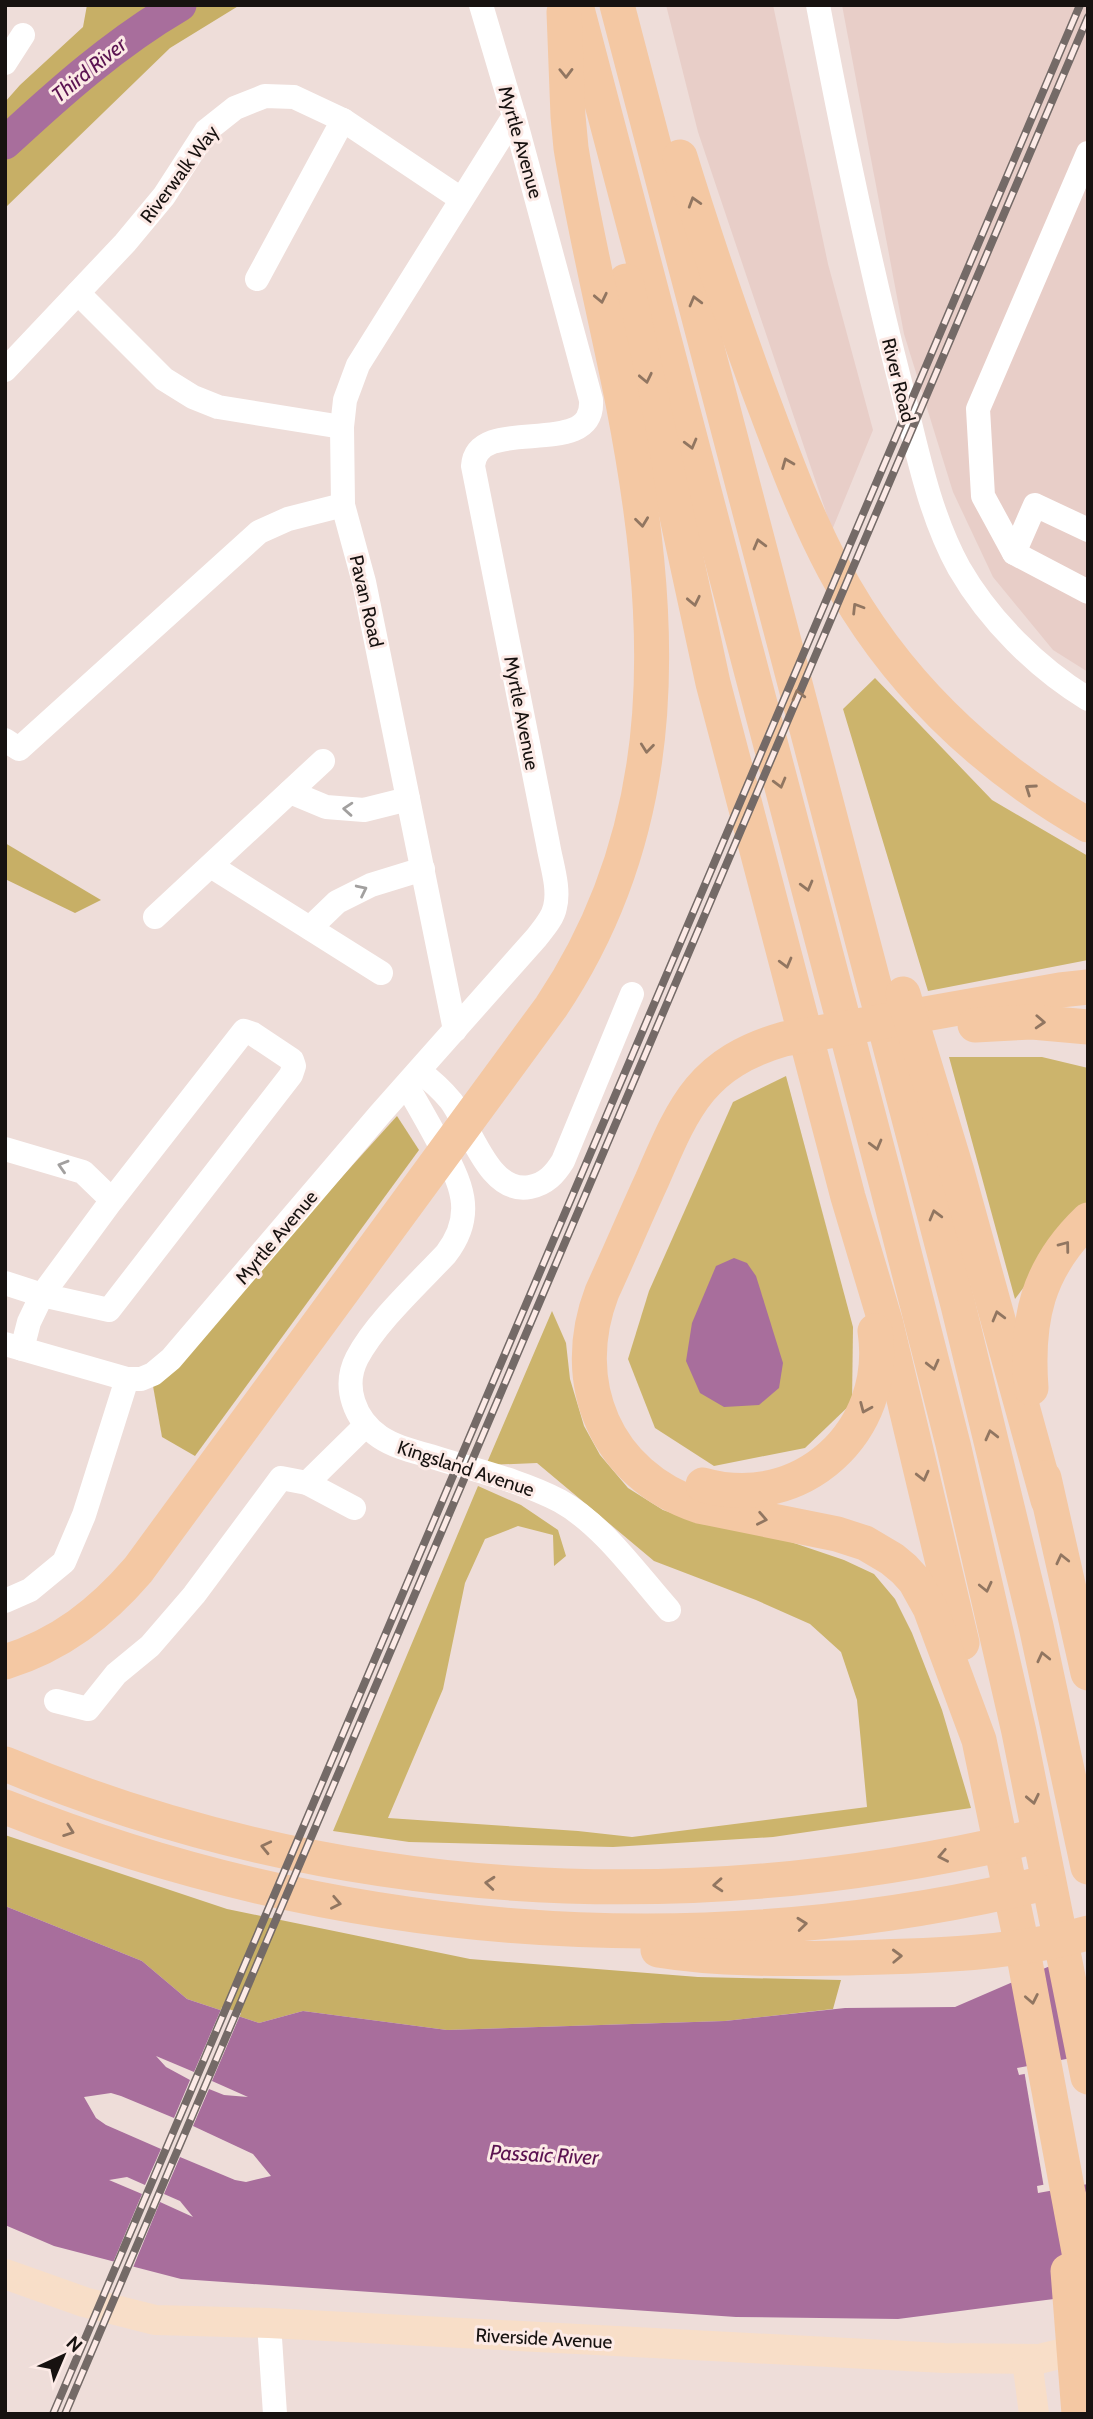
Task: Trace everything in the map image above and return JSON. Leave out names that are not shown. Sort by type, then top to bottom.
[{"type":"highway","points":[[5,1662],[48,1645],[82,1625],[112,1600],[138,1570],[551,1007],[590,940],[621,866],[636,817],[648,744],[652,667],[648,579],[629,437],[571,148],[566,94],[564,5]]},
{"type":"highway","points":[[576,5],[949,1431],[1018,1732],[1088,2077]]},
{"type":"highway","points":[[5,1807],[145,1857],[274,1891],[406,1915],[562,1930],[684,1931],[826,1922],[958,1902],[1088,1870],[1058,1724],[911,1069],[887,983],[816,761],[617,5]]},
{"type":"highway","points":[[626,5],[655,76],[700,222],[751,368],[824,548],[859,611],[896,664],[930,703],[979,750],[1031,790],[1088,825]]},
{"type":"highway","points":[[587,46],[630,305],[724,730],[848,1198],[883,1314],[978,1710],[979,1740]]},
{"type":"highway","points":[[1079,984],[784,1039],[731,1061],[701,1087],[678,1121],[602,1293],[590,1335],[591,1384],[600,1416],[621,1452],[651,1482],[699,1506],[851,1537],[879,1550],[904,1569],[915,1581],[930,1608],[979,1740],[1020,1939],[1088,2300]]},
{"type":"highway","points":[[848,1198],[874,1325],[877,1360],[874,1382],[866,1406],[851,1435],[835,1454],[817,1469],[790,1483],[763,1490],[734,1491],[705,1486],[664,1466],[633,1434],[619,1409],[611,1381],[610,1340],[621,1303],[698,1132],[725,1092],[753,1072],[788,1058],[932,1031],[1007,1022],[1088,1027]]},
{"type":"highway","points":[[911,1069],[967,1207],[1048,1500],[1088,1673]]},
{"type":"highway","points":[[1048,1500],[1033,1413],[1029,1357],[1031,1322],[1048,1270],[1067,1242],[1088,1220]]},
{"type":"highway","points":[[5,1764],[134,1812],[250,1844],[392,1871],[522,1885],[653,1888],[787,1880],[947,1856],[1086,1823]]},
{"type":"highway","points":[[562,1930],[662,1951],[728,1956],[903,1956],[969,1953],[1029,1946],[1088,1933]]},
{"type":"highway","points":[[1059,2142],[1079,2414]]},
{"type":"main road","name":"Riverside Avenue","points":[[5,2274],[84,2302],[155,2320],[269,2323],[834,2354],[1027,2360],[1052,2357],[1088,2347]]},
{"type":"main road","points":[[1027,2360],[1034,2414]]},
{"type":"street","name":"Myrtle Avenue","points":[[127,1379],[141,1379],[153,1374],[171,1359],[380,1114],[544,928],[555,908],[556,893],[473,466],[477,451],[487,443],[561,433],[582,424],[592,409],[514,116],[481,5]]},
{"type":"street","name":"River Road","points":[[818,5],[867,253],[925,480],[945,541],[981,601],[1007,631],[1063,684],[1088,699]]},
{"type":"street","points":[[5,63],[23,35]]},
{"type":"street","name":"Riverwalk Way","points":[[5,370],[125,243],[164,196],[206,131],[235,108],[265,96],[294,97],[343,120],[461,199]]},
{"type":"street","name":"Pavan Road","points":[[456,1030],[364,582],[343,505],[342,427],[345,400],[358,365],[514,116]]},
{"type":"street","points":[[257,279],[343,120]]},
{"type":"street","points":[[1088,153],[978,409],[983,496],[1014,552],[1088,592]]},
{"type":"street","points":[[79,293],[164,379],[193,397],[218,407],[342,427]]},
{"type":"street","points":[[5,740],[19,748],[259,532],[288,519],[343,505]]},
{"type":"street","points":[[1014,552],[1035,505],[1088,530]]},
{"type":"street","points":[[155,917],[323,761]]},
{"type":"street","points":[[290,792],[326,807],[364,810],[408,799]]},
{"type":"street","points":[[211,866],[381,973]]},
{"type":"street","points":[[310,928],[337,902],[348,896],[371,885],[423,869]]},
{"type":"street","points":[[413,1078],[452,1102],[500,1180],[512,1187],[535,1187],[555,1174],[563,1161],[632,995]]},
{"type":"street","points":[[5,1283],[42,1295],[109,1310],[291,1075],[294,1066],[292,1060],[244,1031],[111,1199],[42,1295],[14,1346],[127,1379],[85,1515],[64,1562],[30,1590],[5,1601]]},
{"type":"street","name":"Kingsland Avenue","points":[[413,1078],[433,1131],[461,1188],[464,1211],[454,1244],[378,1328],[355,1362],[350,1385],[359,1416],[381,1438],[394,1444],[528,1488],[563,1503],[603,1536],[669,1609]]},
{"type":"street","points":[[5,1149],[83,1172],[111,1199]]},
{"type":"street","points":[[307,1483],[366,1424]]},
{"type":"street","points":[[56,1701],[88,1709],[116,1674],[150,1646],[194,1595],[281,1478],[307,1483],[354,1508]]},
{"type":"street","points":[[269,2323],[275,2414]]},
{"type":"shaded area","points":[[87,5],[240,5],[170,48],[5,208],[5,102],[83,27]]},
{"type":"shaded area","points":[[666,5],[773,5],[828,264],[873,430],[832,530],[698,132]]},
{"type":"shaded area","points":[[842,5],[1088,5],[1088,672],[1053,650],[993,577],[953,492],[904,334]]},
{"type":"shaded area","points":[[875,678],[992,800],[1088,856],[1088,960],[928,991],[843,709]]},
{"type":"shaded area","points":[[5,843],[101,900],[75,913],[5,879]]},
{"type":"shaded area","points":[[949,1057],[1042,1057],[1088,1068],[1088,1200],[1015,1299]]},
{"type":"shaded area","points":[[786,1076],[853,1327],[852,1403],[805,1448],[714,1466],[655,1428],[628,1359],[649,1291],[733,1102]]},
{"type":"shaded area","points":[[397,1116],[419,1150],[195,1456],[162,1437],[153,1386]]},
{"type":"shaded area","points":[[552,1311],[566,1343],[570,1379],[584,1426],[600,1455],[628,1488],[663,1510],[701,1523],[785,1540],[844,1560],[874,1574],[895,1599],[912,1633],[942,1710],[971,1808],[773,1837],[613,1847],[409,1842],[333,1831],[478,1486],[521,1505],[558,1530],[566,1556],[554,1566],[553,1535],[518,1526],[485,1539],[465,1583],[443,1689],[388,1818],[632,1837],[867,1807],[857,1700],[841,1652],[810,1624],[654,1561],[537,1463],[486,1465]]},
{"type":"shaded area","points":[[5,1835],[227,1909],[470,1959],[698,1977],[841,1980],[833,2009],[725,2021],[447,2030],[303,2011],[259,2023],[187,1999],[142,1961],[5,1906]]},
{"type":"water","points":[[734,1258],[747,1263],[756,1276],[783,1363],[779,1388],[759,1405],[724,1407],[700,1393],[686,1361],[692,1323],[716,1266]]},
{"type":"water","name":"Passaic River","points":[[5,1906],[142,1961],[187,1999],[259,2023],[303,2011],[447,2030],[725,2021],[845,2008],[955,2007],[1050,1966],[1088,2055],[1017,2068],[1019,2075],[1088,2062],[1088,2176],[1037,2186],[1038,2193],[1088,2184],[1054,2299],[898,2319],[736,2317],[181,2279],[54,2246],[5,2225]]},
{"type":"pier","points":[[222,2007],[241,2013],[212,2081],[248,2097],[224,2095],[209,2089],[193,2126],[253,2154],[271,2176],[246,2182],[235,2180],[180,2157],[164,2194],[180,2201],[193,2217],[160,2202],[132,2270],[112,2265],[142,2194],[109,2180],[127,2177],[145,2185],[161,2149],[106,2125],[96,2118],[84,2097],[111,2093],[174,2118],[190,2080],[166,2067],[156,2056],[194,2072]]},
{"type":"pier","points":[[1088,2059],[1088,2180],[1044,2188],[1024,2070]]},
{"type":"waterway","name":"Third River","points":[[5,143],[67,87],[111,52],[180,5]]},
{"type":"railway","points":[[53,2414],[1080,5]]},
{"type":"railway","points":[[65,2414],[1088,17]]}]
